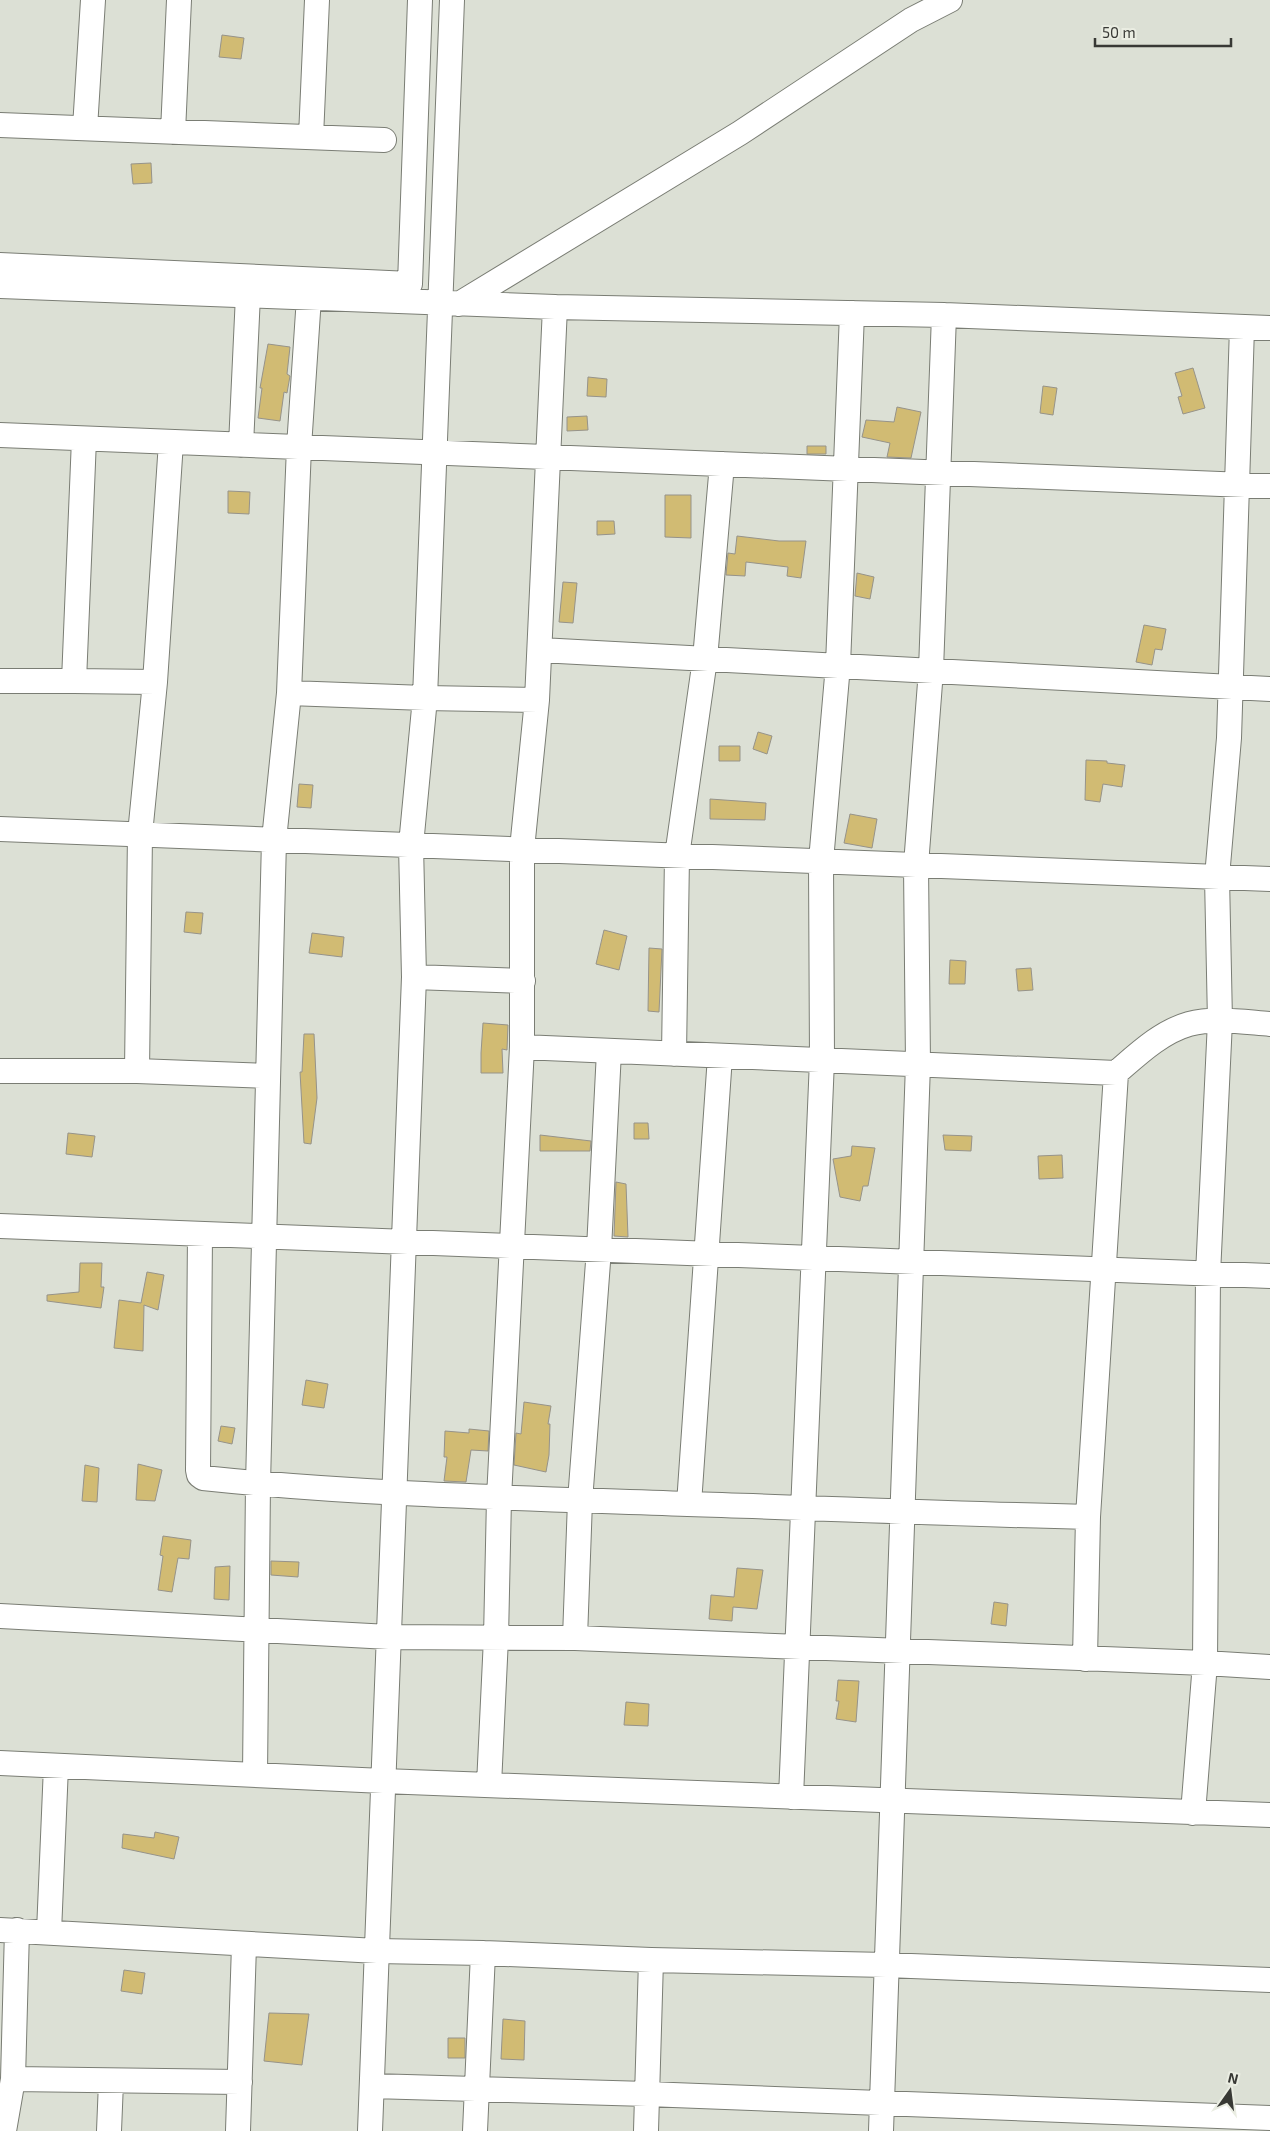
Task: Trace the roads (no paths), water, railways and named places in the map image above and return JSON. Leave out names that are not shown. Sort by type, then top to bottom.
[{"type":"street","points":[[85,128],[93,0]]},
{"type":"street","points":[[173,132],[179,0]]},
{"type":"street","points":[[311,137],[317,0]]},
{"type":"street","points":[[0,265],[410,284],[420,0]]},
{"type":"street","points":[[370,2131],[414,977],[411,845],[425,698],[434,452],[450,303],[452,0]]},
{"type":"street","points":[[450,303],[740,133],[912,10],[950,0]]},
{"type":"street","points":[[0,125],[384,140]]},
{"type":"street","points":[[0,286],[450,303],[944,314],[1270,328]]},
{"type":"street","points":[[241,445],[248,295]]},
{"type":"street","points":[[255,1775],[258,1484],[274,840],[289,693],[299,447],[309,298]]},
{"type":"street","points":[[489,1785],[496,1638],[499,1498],[522,1047],[522,849],[537,700],[555,306]]},
{"type":"street","points":[[791,1797],[822,1060],[821,861],[838,665],[852,313]]},
{"type":"street","points":[[880,2131],[918,1064],[916,865],[931,670],[944,314]]},
{"type":"street","points":[[1193,1813],[1205,1663],[1208,1274],[1220,1021],[1217,877],[1229,738],[1242,327]]},
{"type":"street","points":[[0,435],[1270,486]]},
{"type":"street","points":[[74,681],[84,439]]},
{"type":"street","points":[[137,1071],[140,834],[154,682],[171,442]]},
{"type":"street","points":[[674,1054],[677,856],[705,659],[722,464]]},
{"type":"street","points":[[540,650],[1270,689]]},
{"type":"street","points":[[0,681],[154,682]]},
{"type":"street","points":[[289,693],[537,700]]},
{"type":"street","points":[[0,829],[1270,879]]},
{"type":"street","points":[[414,977],[523,981]]},
{"type":"street","points":[[522,1047],[1116,1073],[1143,1049],[1174,1030],[1191,1024],[1220,1021],[1270,1024]]},
{"type":"street","points":[[574,1638],[580,1501],[599,1249],[609,1051]]},
{"type":"street","points":[[689,1504],[708,1254],[720,1056]]},
{"type":"street","points":[[0,1071],[137,1071],[268,1076]]},
{"type":"street","points":[[1085,1659],[1088,1517],[1102,1269],[1116,1073]]},
{"type":"street","points":[[0,1226],[1270,1276]]},
{"type":"street","points":[[200,1235],[198,1472],[203,1478],[258,1484],[499,1498],[902,1513],[1088,1517]]},
{"type":"street","points":[[0,1616],[389,1637],[574,1638],[1270,1667]]},
{"type":"street","points":[[0,1763],[384,1781],[1270,1815]]},
{"type":"street","points":[[49,1932],[56,1766]]},
{"type":"street","points":[[4,2131],[14,2080],[8,1930],[244,1945],[377,1951],[886,1965],[1270,1980]]},
{"type":"street","points":[[238,2131],[244,1945]]},
{"type":"street","points":[[475,2131],[483,1953]]},
{"type":"street","points":[[646,2131],[651,1960]]},
{"type":"street","points":[[14,2080],[240,2082]]},
{"type":"street","points":[[109,2131],[111,2082]]},
{"type":"street","points":[[372,2086],[647,2094],[1270,2118]]}]
